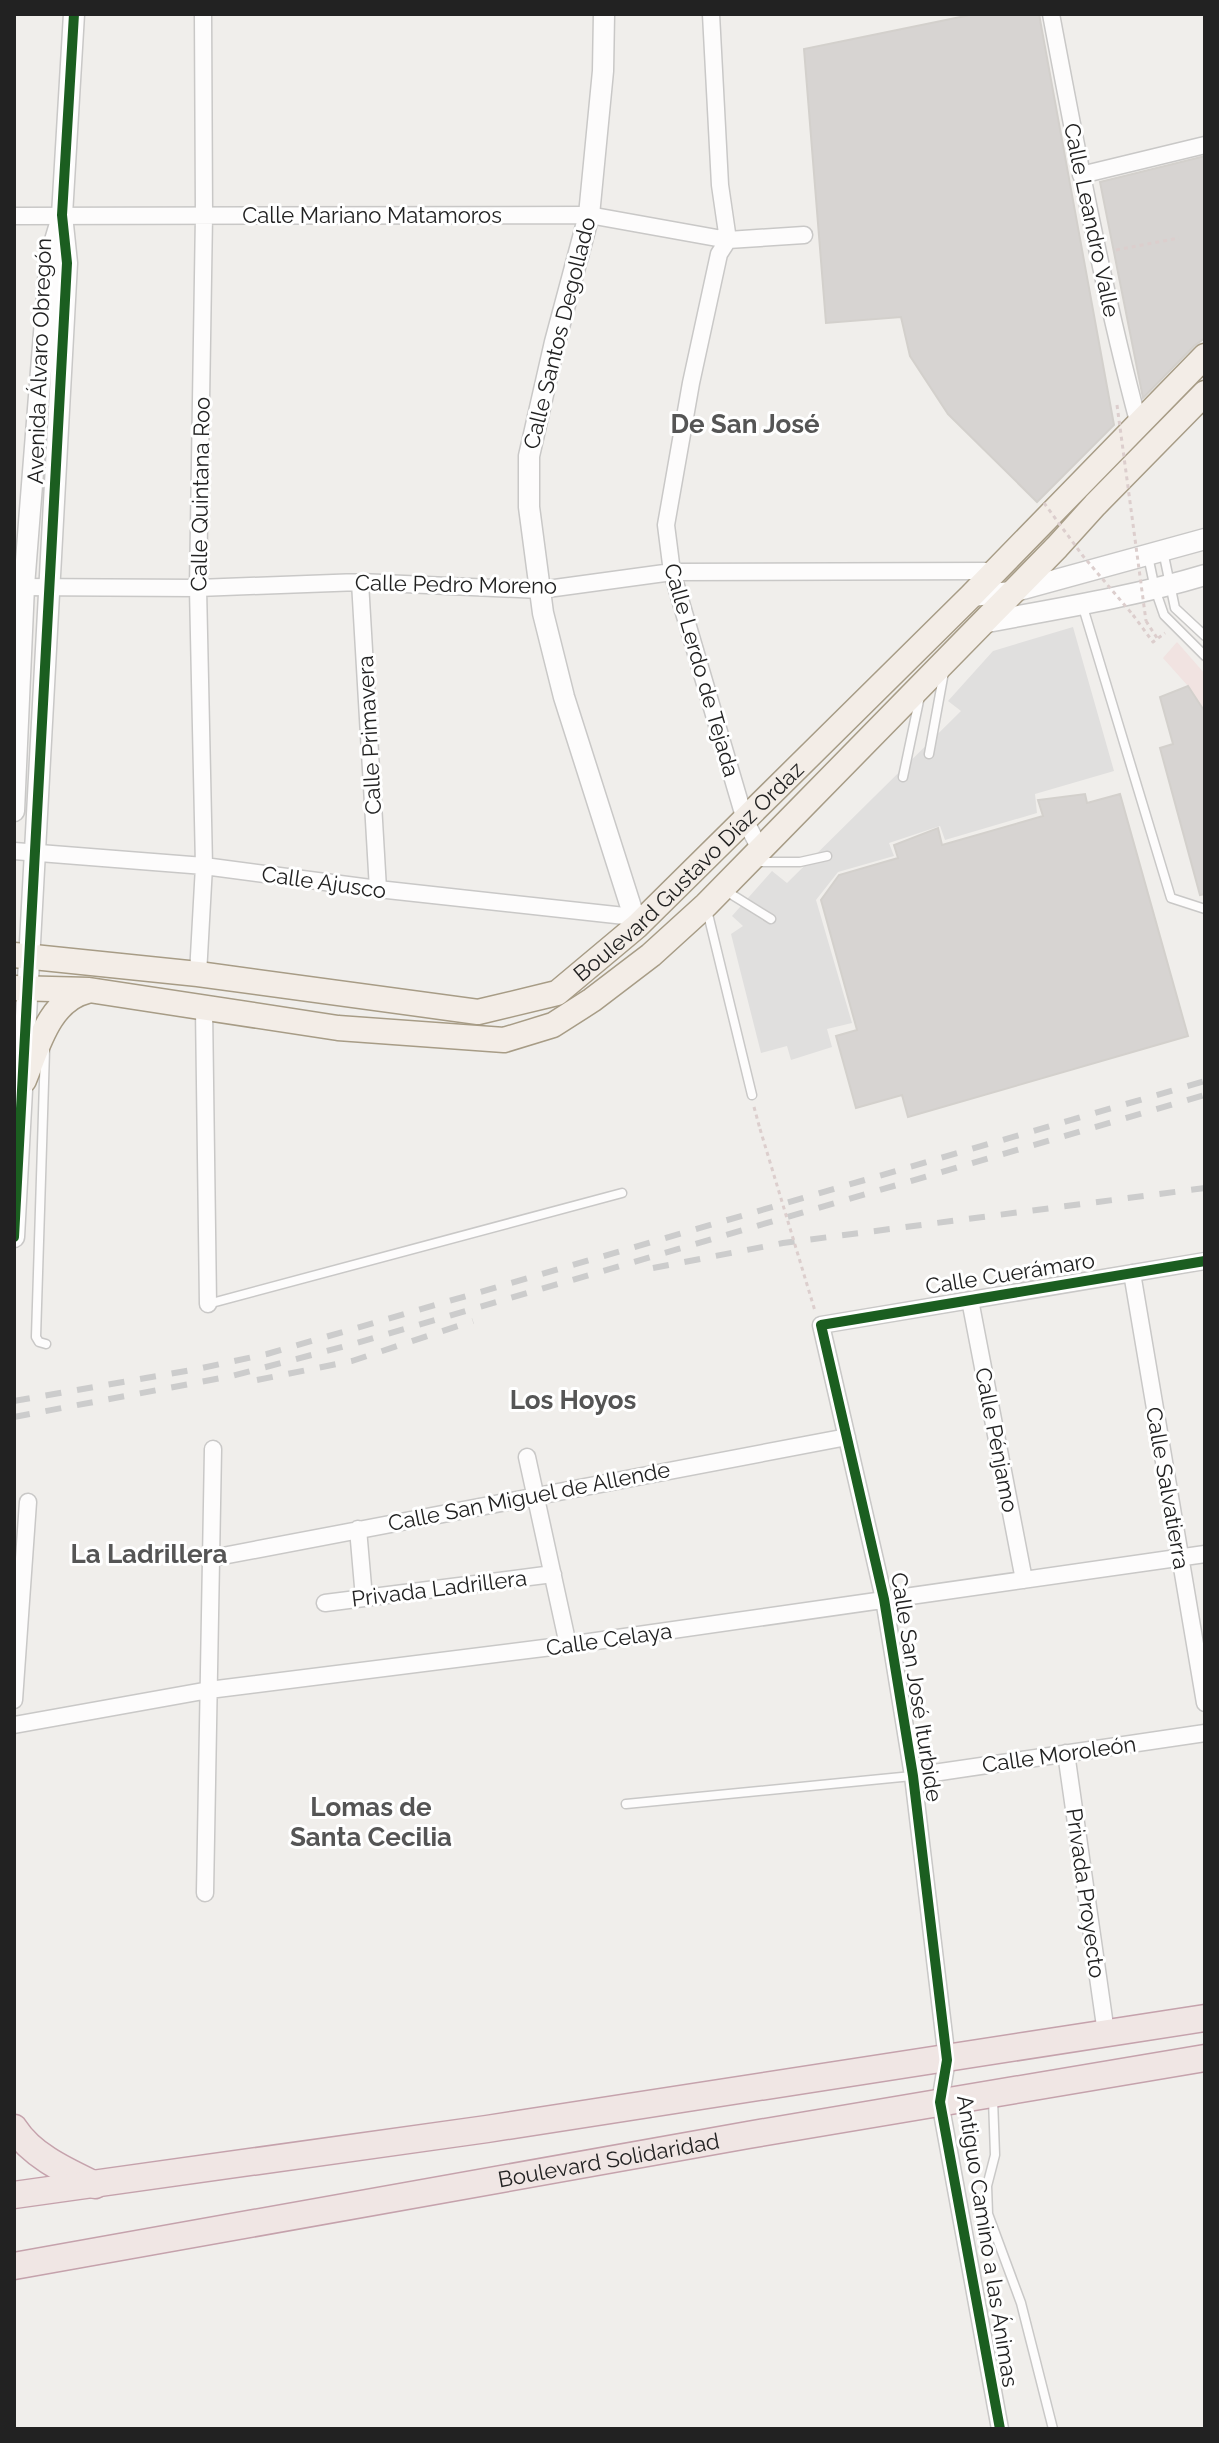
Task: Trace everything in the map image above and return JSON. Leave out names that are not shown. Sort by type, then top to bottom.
[{"type":"highway","name":"Boulevard Solidaridad","points":[[14,2195],[947,2060],[1205,2018]]},
{"type":"highway","name":"Boulevard Solidaridad","points":[[14,2266],[504,2177],[1205,2058]]},
{"type":"highway","points":[[14,2128],[36,2151],[60,2168],[95,2185]]},
{"type":"main road","name":"Boulevard Gustavo Díaz Ordaz","points":[[22,956],[198,974],[478,1012],[557,993],[745,820],[971,596],[1205,356]]},
{"type":"main road","name":"Boulevard Gustavo Díaz Ordaz","points":[[20,988],[89,990],[338,1028],[504,1040],[553,1025],[651,955],[714,896],[1205,393]]},
{"type":"main road","points":[[24,1080],[54,1014],[81,992],[89,990]]},
{"type":"street","name":"Avenida Álvaro Obregón","points":[[14,1237],[24,1080],[20,988],[24,852],[50,586],[67,263],[62,215],[74,14]]},
{"type":"street","name":"Calle Quintana Roo","points":[[198,974],[204,866],[198,588],[204,215],[203,14]]},
{"type":"street","name":"Calle Santos Degollado","points":[[604,14],[603,71],[589,215],[529,456],[529,507],[540,590],[564,697],[636,922]]},
{"type":"street","name":"Calle Lerdo de Tejada","points":[[711,14],[720,185],[728,240],[719,254],[703,325],[666,525],[672,572],[754,855]]},
{"type":"street","name":"Calle Leandro Valle","points":[[1051,14],[1081,175],[1139,425]]},
{"type":"street","points":[[1081,175],[1205,145]]},
{"type":"street","name":"Avenida Álvaro Obregón","points":[[14,811],[19,586],[28,538],[50,257],[62,215]]},
{"type":"street","name":"Calle Mariano Matamoros","points":[[14,216],[589,215],[728,240],[804,235]]},
{"type":"street","points":[[14,564],[28,538]]},
{"type":"street","points":[[971,596],[1012,592],[1205,539]]},
{"type":"street","name":"Calle Pedro Moreno","points":[[19,586],[198,588],[360,582],[540,590],[672,572],[993,571]]},
{"type":"street","points":[[981,623],[1202,580]]},
{"type":"street","name":"Calle Primavera","points":[[360,582],[378,889]]},
{"type":"street","name":"Calle Ajusco","points":[[24,852],[204,866],[636,922]]},
{"type":"street","points":[[204,1009],[208,1304]]},
{"type":"street","name":"Calle Cuerámaro","points":[[818,1318],[970,1300],[1205,1261]]},
{"type":"street","name":"Calle Salvatierra","points":[[1132,1273],[1205,1703]]},
{"type":"street","name":"Calle Pénjamo","points":[[970,1300],[1024,1580]]},
{"type":"street","name":"Calle San José Iturbide","points":[[818,1318],[884,1599],[913,1776],[947,2060]]},
{"type":"street","name":"Calle San Miguel de Allende","points":[[212,1558],[847,1437]]},
{"type":"street","points":[[205,1893],[213,1449]]},
{"type":"street","points":[[527,1457],[568,1645]]},
{"type":"street","points":[[14,1700],[28,1502]]},
{"type":"street","points":[[358,1529],[364,1598]]},
{"type":"street","name":"Calle Celaya","points":[[14,1725],[209,1690],[568,1645],[1205,1554]]},
{"type":"street","name":"Privada Ladrillera","points":[[325,1603],[553,1574]]},
{"type":"street","name":"Calle Moroleón","points":[[913,1776],[1205,1733]]},
{"type":"street","name":"Privada Proyecto","points":[[1066,1753],[1106,2033]]},
{"type":"street","name":"Antiguo Camino a las Ánimas","points":[[947,2060],[940,2102],[1000,2429]]},
{"type":"lane","points":[[1155,553],[1163,587],[1164,615],[1205,656]]},
{"type":"lane","points":[[1155,553],[1163,587],[1175,608],[1205,636]]},
{"type":"lane","points":[[1082,604],[1171,898],[1205,909]]},
{"type":"lane","points":[[929,754],[947,658]]},
{"type":"lane","points":[[903,777],[923,682]]},
{"type":"lane","points":[[754,855],[800,862],[827,856]]},
{"type":"lane","points":[[714,896],[771,919]]},
{"type":"lane","points":[[714,896],[752,1095]]},
{"type":"lane","points":[[46,1029],[36,1337],[46,1344]]},
{"type":"lane","points":[[208,1304],[622,1193]]},
{"type":"lane","points":[[626,1804],[913,1776]]},
{"type":"lane","points":[[993,2094],[995,2155],[987,2186],[988,2214],[1021,2303],[1053,2429]]},
{"type":"path","points":[[1098,253],[1179,238]]},
{"type":"path","points":[[1044,503],[1083,556],[1156,640],[1146,621],[1117,405]]},
{"type":"path","points":[[752,1095],[818,1318]]},
{"type":"shaded area","points":[[1073,627],[1114,771],[1035,794],[1037,813],[945,840],[940,826],[889,843],[894,856],[838,872],[816,900],[852,1023],[827,1029],[832,1047],[791,1060],[787,1046],[761,1053],[731,934],[743,926],[732,916],[772,871],[787,883],[961,711],[948,701],[993,651]]},
{"type":"shaded area","points":[[1177,642],[1205,674],[1205,712],[1188,686],[1163,658]]},
{"type":"building","points":[[975,14],[1039,14],[1114,425],[1037,502],[948,414],[910,356],[901,317],[826,323],[804,49]]},
{"type":"building","points":[[1205,156],[1205,338],[1143,398],[1100,182]]},
{"type":"building","points":[[1188,686],[1205,712],[1205,894],[1200,895],[1160,748],[1173,744],[1160,697]]},
{"type":"building","points":[[1085,794],[1087,803],[1120,794],[1188,1036],[908,1117],[902,1095],[856,1108],[836,1036],[857,1030],[821,900],[839,875],[898,858],[894,845],[938,828],[942,845],[1043,816],[1038,800]]},
{"type":"railway","points":[[14,1401],[267,1354],[1205,1081]]},
{"type":"railway","points":[[14,1417],[232,1376],[353,1344],[1205,1095]]},
{"type":"railway","points":[[653,1268],[783,1243],[1205,1188]]},
{"type":"railway","points":[[257,1380],[352,1361],[473,1321]]},
{"type":"cycle path","points":[[14,1237],[67,263],[62,215],[74,14]]},
{"type":"cycle path","points":[[1000,2429],[940,2102],[947,2060],[913,1776],[884,1599],[821,1325],[1205,1261]]},
{"type":"district","name":"De San José","points":[[745,424]]},
{"type":"district","name":"Los Hoyos","points":[[573,1400]]},
{"type":"district","name":"La Ladrillera","points":[[149,1554]]},
{"type":"district","name":"Lomas de Santa Cecilia","points":[[371,1822]]}]
